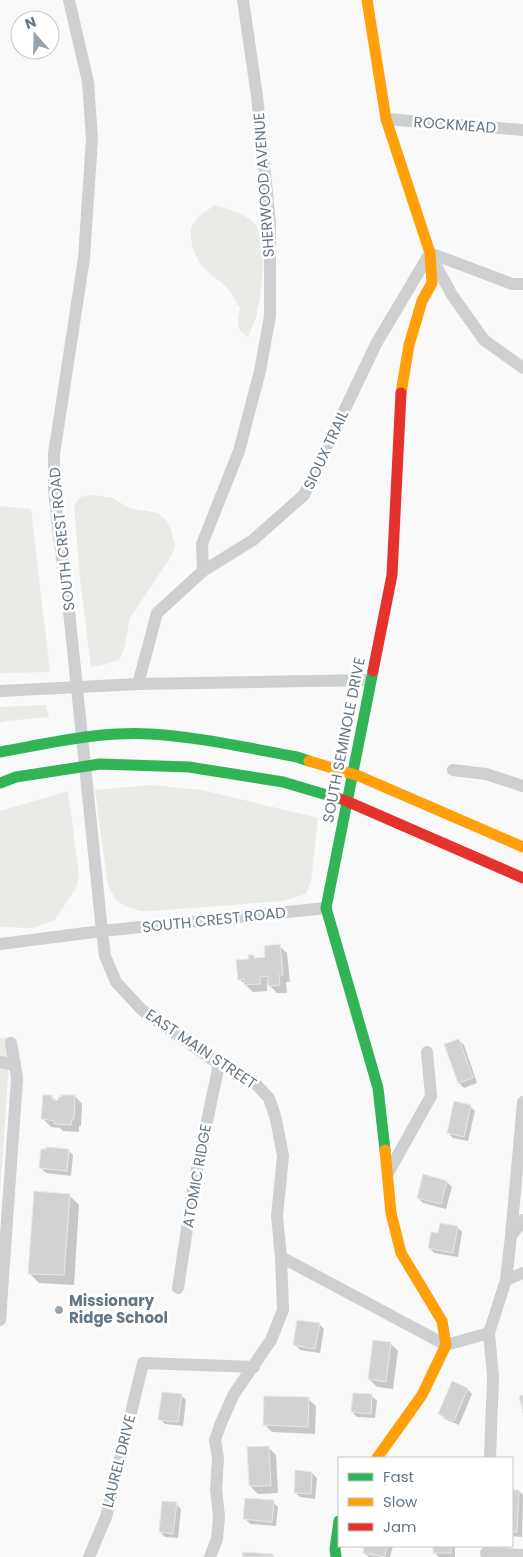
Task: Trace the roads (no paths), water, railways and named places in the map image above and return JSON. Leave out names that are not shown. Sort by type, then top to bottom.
[{"type":"main road","name":"SOUTH SEMINOLE DRIVE","points":[[367,0],[386,119],[430,253],[432,283],[422,301],[411,336],[401,385],[392,574],[326,908],[378,1088],[391,1213],[401,1253],[442,1321],[446,1345]]},
{"type":"main road","points":[[0,752],[90,736],[148,734],[202,739],[297,757],[359,776],[523,847]]},
{"type":"main road","points":[[0,783],[16,777],[100,764],[189,767],[283,782],[353,803],[523,878]]},
{"type":"main road","points":[[378,1457],[422,1395],[446,1345]]},
{"type":"main road","points":[[336,1557],[335,1548],[338,1528]]},
{"type":"street","name":"SOUTH CREST ROAD","points":[[69,0],[88,82],[92,139],[84,258],[54,454],[54,490],[68,601],[102,931]]},
{"type":"street","name":"SHERWOOD AVENUE","points":[[203,571],[202,544],[239,451],[260,371],[270,316],[270,222],[257,96],[243,0]]},
{"type":"street","name":"ROCKMEAD","points":[[386,119],[523,130]]},
{"type":"street","name":"SIOUX TRAIL","points":[[138,684],[157,613],[203,571],[253,540],[304,495],[376,344],[430,253]]},
{"type":"street","points":[[430,253],[512,284],[523,284]]},
{"type":"street","points":[[430,253],[452,295],[484,340],[523,368]]},
{"type":"street","points":[[0,692],[138,684],[370,680]]},
{"type":"street","points":[[453,770],[486,774],[523,786]]},
{"type":"street","name":"SOUTH CREST ROAD","points":[[0,944],[102,931],[326,908]]},
{"type":"street","name":"EAST MAIN STREET","points":[[102,931],[105,956],[116,982],[142,1010],[219,1064],[253,1081],[269,1098],[276,1119],[283,1156],[277,1216],[283,1310],[271,1340],[234,1394],[215,1440],[218,1458],[216,1489],[219,1517],[217,1539],[210,1557]]},
{"type":"street","points":[[0,1320],[17,1079],[11,1044]]},
{"type":"street","points":[[388,1173],[431,1096],[427,1052]]},
{"type":"street","points":[[0,1062],[15,1065]]},
{"type":"street","name":"ATOMIC RIDGE","points":[[178,1288],[193,1189],[219,1064]]},
{"type":"street","points":[[490,1457],[493,1377],[489,1333],[506,1280],[523,1102]]},
{"type":"street","points":[[511,1236],[523,1220]]},
{"type":"street","points":[[280,1257],[446,1345],[489,1333]]},
{"type":"street","points":[[506,1280],[523,1273]]},
{"type":"street","name":"LAUREL DRIVE","points":[[89,1557],[106,1517],[143,1362],[254,1366]]},
{"type":"street","points":[[486,1552],[523,1555]]},
{"type":"place","name":"Missionary Ridge School","points":[[59,1310]]}]
